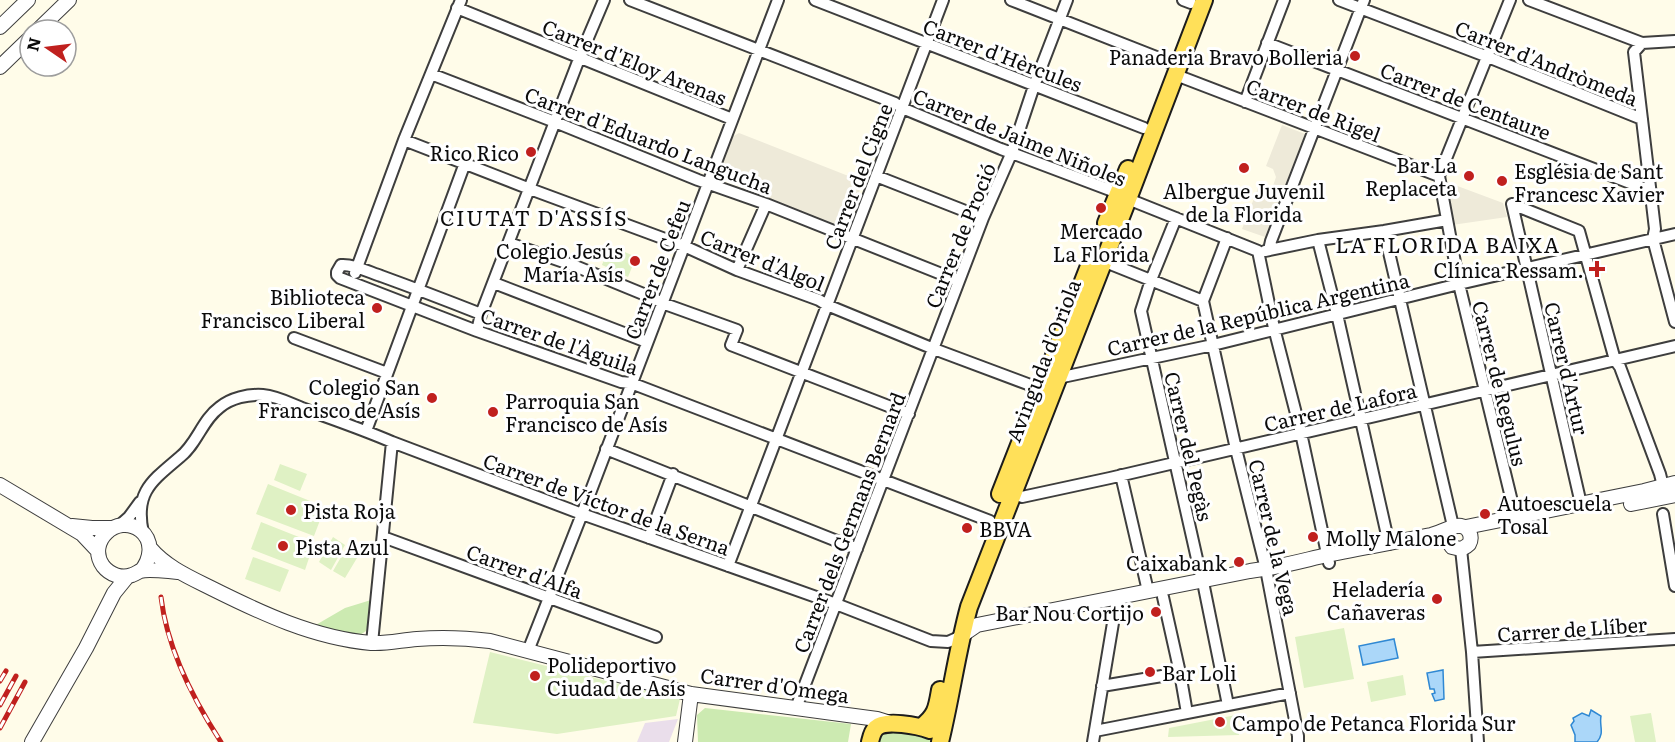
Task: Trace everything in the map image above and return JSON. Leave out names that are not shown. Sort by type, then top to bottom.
[{"type":"main road","name":"Avinguda d'Oriola","points":[[940,742],[948,712],[962,596],[1041,389],[1123,196],[1172,68],[1192,1]]},
{"type":"main road","name":"Avinguda d'Oriola","points":[[921,727],[930,720],[936,710],[957,639],[972,621],[1013,493],[1103,261],[1144,128],[1172,68]]},
{"type":"main road","name":"Carrer d'Omega","points":[[890,723],[921,727],[934,732],[940,742]]},
{"type":"main road","points":[[870,742],[875,729],[880,725],[890,723]]},
{"type":"street","points":[[50,18],[69,0]]},
{"type":"street","points":[[477,331],[481,314],[579,58],[604,0]]},
{"type":"street","name":"Carrer de Jaime Niñoles","points":[[630,0],[895,103],[902,108],[1001,149],[1264,251]]},
{"type":"street","name":"Carrer de Cefeu","points":[[528,651],[778,0]]},
{"type":"street","name":"Carrer d'Hèrcules","points":[[815,0],[1144,128]]},
{"type":"street","name":"Carrer del Cigne","points":[[728,566],[943,0]]},
{"type":"street","name":"Carrer de Rigel","points":[[1011,0],[1172,68],[1245,102],[1439,176]]},
{"type":"street","name":"Carrer de Proció","points":[[934,349],[983,218],[1012,152],[1067,0]]},
{"type":"street","points":[[1245,102],[1284,0]]},
{"type":"street","name":"Carrer d'Andròmeda","points":[[1339,0],[1362,4],[1642,118]]},
{"type":"street","points":[[1439,176],[1510,0]]},
{"type":"street","points":[[1529,0],[1642,43],[1675,41]]},
{"type":"street","points":[[0,27],[24,2]]},
{"type":"street","points":[[359,285],[354,274],[404,140],[459,4]]},
{"type":"street","name":"Carrer d'Eloy Arenas","points":[[459,4],[579,58],[732,119]]},
{"type":"street","points":[[1328,559],[1274,328],[1264,251],[1271,241],[1362,4]]},
{"type":"street","name":"Carrer de Centaure","points":[[1267,43],[1652,191]]},
{"type":"street","points":[[1642,43],[1634,52],[1652,191],[1655,229],[1653,239],[1675,322]]},
{"type":"street","points":[[0,67],[18,50]]},
{"type":"street","name":"Carrer d'Eduardo Langucha","points":[[431,74],[959,281]]},
{"type":"street","name":"Carrer d'Algol","points":[[404,140],[684,246],[737,270],[819,300],[934,349],[1041,389]]},
{"type":"street","points":[[366,431],[465,164]]},
{"type":"street","points":[[876,176],[983,218]]},
{"type":"street","name":"Carrer de Regulus","points":[[1439,176],[1459,284],[1516,518]]},
{"type":"street","points":[[737,270],[766,204]]},
{"type":"street","name":"Carrer d'Artur","points":[[1581,504],[1512,204],[1579,231],[1587,254]]},
{"type":"street","name":"Carrer del Pegàs","points":[[1176,218],[1141,311],[1228,705]]},
{"type":"street","points":[[1264,251],[1318,240],[1447,220]]},
{"type":"street","points":[[1384,231],[1424,405],[1457,533],[1468,545],[1461,549],[1472,652],[1478,742]]},
{"type":"street","name":"Carrer de la República Argentina","points":[[1058,378],[1213,345],[1274,328],[1675,234]]},
{"type":"street","points":[[1103,261],[1203,301],[1227,238]]},
{"type":"street","points":[[1318,240],[1389,544]]},
{"type":"street","points":[[509,243],[575,266],[653,297],[662,303],[737,330],[731,345],[909,414]]},
{"type":"street","points":[[1587,254],[1615,360],[1620,367],[1660,474],[1669,485]]},
{"type":"street","name":"Carrer de l'Àguila","points":[[481,314],[358,268],[344,264],[337,272],[337,275],[359,285],[477,331],[621,382],[632,383],[990,521]]},
{"type":"street","points":[[494,283],[647,342]]},
{"type":"street","name":"Carrer de la Vega","points":[[1203,301],[1266,572],[1298,742]]},
{"type":"street","points":[[294,338],[387,373]]},
{"type":"street","name":"Carrer de Lafora","points":[[1013,493],[1022,497],[1176,463],[1675,346]]},
{"type":"street","name":"Carrer dels Germans Bernard","points":[[796,708],[934,349]]},
{"type":"street","name":"Carrer de Víctor de la Serna","points":[[144,497],[154,480],[184,455],[208,419],[219,407],[239,397],[255,395],[273,397],[582,514],[836,604],[931,641],[957,639]]},
{"type":"street","points":[[372,643],[392,442]]},
{"type":"street","points":[[606,449],[857,549]]},
{"type":"street","points":[[650,538],[673,474]]},
{"type":"street","points":[[1121,475],[1148,591]]},
{"type":"street","points":[[0,485],[82,534],[98,551],[101,563],[111,574],[127,577]]},
{"type":"street","points":[[1652,499],[1669,485]]},
{"type":"street","points":[[972,621],[1163,597],[1250,571],[1266,572],[1389,544],[1457,533],[1669,485]]},
{"type":"street","points":[[1328,559],[1437,543],[1457,533],[1482,534],[1675,495]]},
{"type":"street","points":[[98,551],[102,537],[134,511],[144,497]]},
{"type":"street","points":[[143,533],[140,512],[144,497]]},
{"type":"street","points":[[1663,514],[1675,586]]},
{"type":"street","points":[[67,524],[78,527],[133,526],[147,538],[150,548],[146,564],[141,571]]},
{"type":"street","name":"Carrer d'Alfa","points":[[382,537],[656,637]]},
{"type":"street","name":"Carrer d'Omega","points":[[150,548],[159,559],[180,572],[284,622],[318,633],[372,643],[457,638],[490,641],[691,694],[877,719],[890,723]]},
{"type":"street","points":[[101,618],[107,588],[105,568]]},
{"type":"street","points":[[32,742],[86,648],[114,593],[127,577],[141,571],[180,572]]},
{"type":"street","points":[[957,639],[1116,602],[1148,591],[1203,584]]},
{"type":"street","points":[[1163,597],[1186,713]]},
{"type":"street","points":[[1116,602],[1094,736],[1186,713],[1290,693]]},
{"type":"street","name":"Carrer de Llíber","points":[[1472,652],[1675,639]]},
{"type":"street","points":[[1102,686],[1180,674]]},
{"type":"street","points":[[685,742],[691,694]]},
{"type":"shaded area","points":[[1282,125],[1305,134],[1265,237],[1242,229],[1258,188],[1263,190],[1273,186],[1276,177],[1273,169],[1266,166]]},
{"type":"shaded area","points":[[739,133],[856,179],[861,187],[848,221],[838,226],[722,179],[718,169],[730,138]]},
{"type":"shaded area","points":[[1444,181],[1503,203],[1507,217],[1452,225]]},
{"type":"shaded area","points":[[678,719],[669,742],[637,742],[645,723]]},
{"type":"green space","points":[[609,245],[636,257],[628,277],[602,265]]},
{"type":"green space","points":[[280,464],[307,474],[300,491],[274,480]]},
{"type":"green space","name":"Pista Roja","points":[[268,484],[325,507],[314,536],[256,514]]},
{"type":"green space","name":"Pista Azul","points":[[261,522],[314,543],[305,570],[251,549]]},
{"type":"green space","points":[[333,537],[345,545],[331,570],[319,562]]},
{"type":"green space","points":[[348,545],[360,553],[345,578],[333,571]]},
{"type":"green space","points":[[253,557],[289,570],[280,592],[245,579]]},
{"type":"green space","points":[[371,600],[366,631],[360,635],[314,626],[345,608]]},
{"type":"green space","points":[[1344,628],[1354,679],[1304,688],[1295,637]]},
{"type":"green space","name":"Polideportivo Ciudad de Asís","points":[[490,652],[680,699],[676,716],[557,734],[473,723]]},
{"type":"green space","points":[[1403,675],[1406,695],[1371,702],[1367,682]]},
{"type":"green space","points":[[705,708],[851,724],[848,742],[698,742],[697,715]]},
{"type":"green space","points":[[1651,713],[1656,742],[1635,742],[1630,716]]},
{"type":"green space","name":"Campo de Petanca Florida Sur","points":[[1236,715],[1239,735],[1168,737],[1169,728]]},
{"type":"green space","points":[[889,730],[925,734],[931,742],[879,742],[880,735]]},
{"type":"water","points":[[1394,639],[1398,658],[1363,665],[1359,646]]},
{"type":"water","points":[[1443,670],[1444,699],[1435,701],[1432,694],[1435,693],[1434,689],[1430,689],[1427,673]]},
{"type":"water","points":[[1591,710],[1601,716],[1599,739],[1597,742],[1575,742],[1571,725],[1573,718],[1582,713],[1589,716]]},
{"type":"railway","points":[[161,597],[175,654],[191,691],[221,742]]},
{"type":"railway","points":[[0,681],[6,671]]},
{"type":"railway","points":[[0,705],[16,676]]},
{"type":"railway","points":[[0,728],[25,682]]},
{"type":"place","name":"Panaderia Bravo Bolleria","points":[[1355,56]]},
{"type":"place","name":"Rico Rico","points":[[531,152]]},
{"type":"place","name":"Albergue Juvenil de la Florida","points":[[1244,168]]},
{"type":"place","name":"Bar La Replaceta","points":[[1469,176]]},
{"type":"place","name":"Església de Sant Francesc Xavier","points":[[1502,181]]},
{"type":"place","name":"Mercado La Florida","points":[[1101,208]]},
{"type":"place","name":"Colegio Jesús María Asís","points":[[635,261]]},
{"type":"place","name":"Clínica Ressam.","points":[[1597,269]]},
{"type":"place","name":"Biblioteca Francisco Liberal","points":[[377,308]]},
{"type":"place","name":"Colegio San Francisco de Asís","points":[[432,398]]},
{"type":"place","name":"Parroquia San Francisco de Asís","points":[[493,412]]},
{"type":"place","name":"Pista Roja","points":[[291,510]]},
{"type":"place","name":"Autoescuela Tosal","points":[[1485,514]]},
{"type":"place","name":"BBVA","points":[[967,528]]},
{"type":"place","name":"Molly Malone","points":[[1313,537]]},
{"type":"place","name":"Pista Azul","points":[[283,546]]},
{"type":"place","name":"Caixabank","points":[[1239,562]]},
{"type":"place","name":"Heladería Cañaveras","points":[[1437,599]]},
{"type":"place","name":"Bar Nou Cortijo","points":[[1156,612]]},
{"type":"place","name":"Bar Loli","points":[[1150,672]]},
{"type":"place","name":"Polideportivo Ciudad de Asís","points":[[535,676]]},
{"type":"place","name":"Campo de Petanca Florida Sur","points":[[1220,722]]},
{"type":"district","name":"CIUTAT D'ASSÍS","points":[[534,216]]},
{"type":"district","name":"LA FLORIDA BAIXA","points":[[1448,243]]}]
